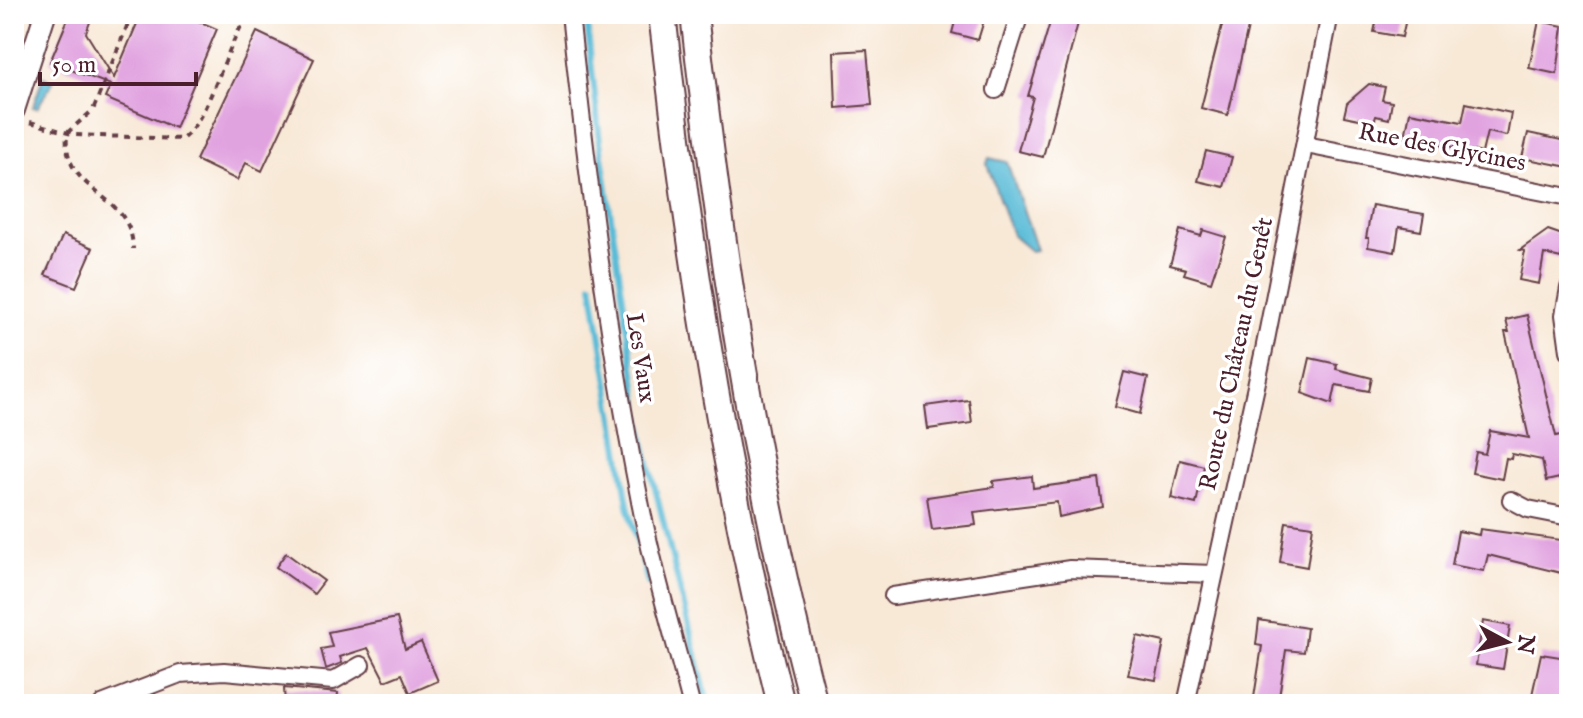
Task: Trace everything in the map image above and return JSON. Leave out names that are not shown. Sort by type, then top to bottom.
[{"type":"highway","points":[[662,14],[683,185],[720,416],[781,704]]},
{"type":"highway","points":[[694,14],[725,253],[753,425],[814,704]]},
{"type":"street","points":[[19,115],[45,14]]},
{"type":"street","name":"Les Vaux","points":[[570,14],[596,230],[628,438],[638,494],[691,704]]},
{"type":"street","points":[[996,90],[1020,14]]},
{"type":"street","name":"Route du Château du Genêt","points":[[1186,704],[1306,145],[1330,14]]},
{"type":"street","name":"Rue des Glycines","points":[[1306,145],[1569,197]]},
{"type":"street","points":[[1569,288],[1564,315],[1569,351]]},
{"type":"street","points":[[1511,500],[1528,509],[1569,517]]},
{"type":"street","points":[[893,596],[1070,569],[1214,574]]},
{"type":"street","points":[[102,704],[180,674],[224,671],[333,681],[361,665]]},
{"type":"path","points":[[132,14],[93,110],[67,133],[66,153],[83,183],[112,203],[127,219],[133,249]]},
{"type":"path","points":[[19,115],[67,133],[182,139],[195,125],[235,36],[249,14]]},
{"type":"water","points":[[43,77],[53,82],[37,108],[33,107]]},
{"type":"water","points":[[989,158],[1007,162],[1037,250],[1031,251],[1012,235],[987,164]]},
{"type":"building","points":[[70,14],[93,14],[86,33],[114,78],[141,14],[182,14],[217,29],[175,128],[105,98],[111,85],[50,62]]},
{"type":"building","points":[[957,14],[986,14],[978,40],[952,33]]},
{"type":"building","points":[[1225,14],[1251,14],[1228,115],[1201,108]]},
{"type":"building","points":[[1378,14],[1407,14],[1402,37],[1374,32]]},
{"type":"building","points":[[1052,16],[1078,23],[1043,157],[1018,151],[1033,97],[1028,96]]},
{"type":"building","points":[[1539,21],[1563,26],[1557,74],[1529,68]]},
{"type":"building","points":[[257,32],[314,59],[262,171],[246,163],[237,180],[196,160]]},
{"type":"building","points":[[867,50],[872,105],[836,108],[834,52]]},
{"type":"building","points":[[1369,84],[1385,87],[1382,100],[1392,102],[1389,119],[1376,116],[1374,122],[1344,116],[1347,103]]},
{"type":"building","points":[[1466,103],[1511,113],[1507,136],[1487,132],[1482,153],[1405,137],[1410,112],[1462,122]]},
{"type":"building","points":[[1528,133],[1566,141],[1569,167],[1522,158]]},
{"type":"building","points":[[1206,151],[1232,157],[1224,187],[1198,181]]},
{"type":"building","points":[[1372,205],[1424,214],[1421,231],[1399,227],[1395,252],[1368,247],[1369,238],[1366,238]]},
{"type":"building","points":[[1180,230],[1201,236],[1203,230],[1226,237],[1211,282],[1184,274],[1186,269],[1170,265]]},
{"type":"building","points":[[1548,230],[1565,236],[1561,258],[1544,254],[1539,284],[1519,280],[1525,251],[1520,250]]},
{"type":"building","points":[[63,235],[93,248],[76,287],[45,275]]},
{"type":"building","points":[[1527,315],[1556,436],[1565,434],[1569,476],[1546,481],[1542,460],[1512,454],[1511,459],[1506,458],[1502,479],[1472,473],[1476,452],[1485,454],[1490,431],[1529,438],[1505,332],[1509,332],[1506,320]]},
{"type":"building","points":[[1310,358],[1337,364],[1336,369],[1372,378],[1369,391],[1336,385],[1332,404],[1302,393]]},
{"type":"building","points":[[1124,372],[1148,378],[1140,414],[1115,407]]},
{"type":"building","points":[[969,400],[972,423],[928,429],[925,406]]},
{"type":"building","points":[[1180,460],[1204,466],[1196,504],[1171,498]]},
{"type":"building","points":[[1032,476],[1033,488],[1099,479],[1103,507],[1059,517],[1057,502],[974,512],[976,525],[932,530],[927,497],[994,487],[993,481]]},
{"type":"building","points":[[1286,522],[1313,526],[1307,567],[1280,562]]},
{"type":"building","points":[[1480,529],[1569,541],[1569,575],[1488,555],[1484,571],[1452,565],[1458,531],[1479,535]]},
{"type":"building","points":[[286,553],[324,581],[314,594],[276,567]]},
{"type":"building","points":[[397,618],[405,649],[421,642],[438,681],[410,693],[402,674],[385,681],[368,648],[340,657],[342,663],[326,669],[321,649],[332,647],[328,632]]},
{"type":"building","points":[[1259,620],[1307,628],[1304,652],[1286,650],[1278,704],[1253,704],[1262,646],[1256,645]]},
{"type":"building","points":[[1483,621],[1510,626],[1503,669],[1476,665]]},
{"type":"building","points":[[1137,636],[1164,642],[1156,680],[1128,675]]},
{"type":"building","points":[[1541,654],[1567,658],[1563,704],[1530,704]]},
{"type":"building","points":[[284,688],[338,693],[337,704],[285,704]]},
{"type":"waterway","points":[[586,14],[600,142],[645,447],[708,704]]},
{"type":"waterway","points":[[592,284],[628,505],[648,583]]}]
